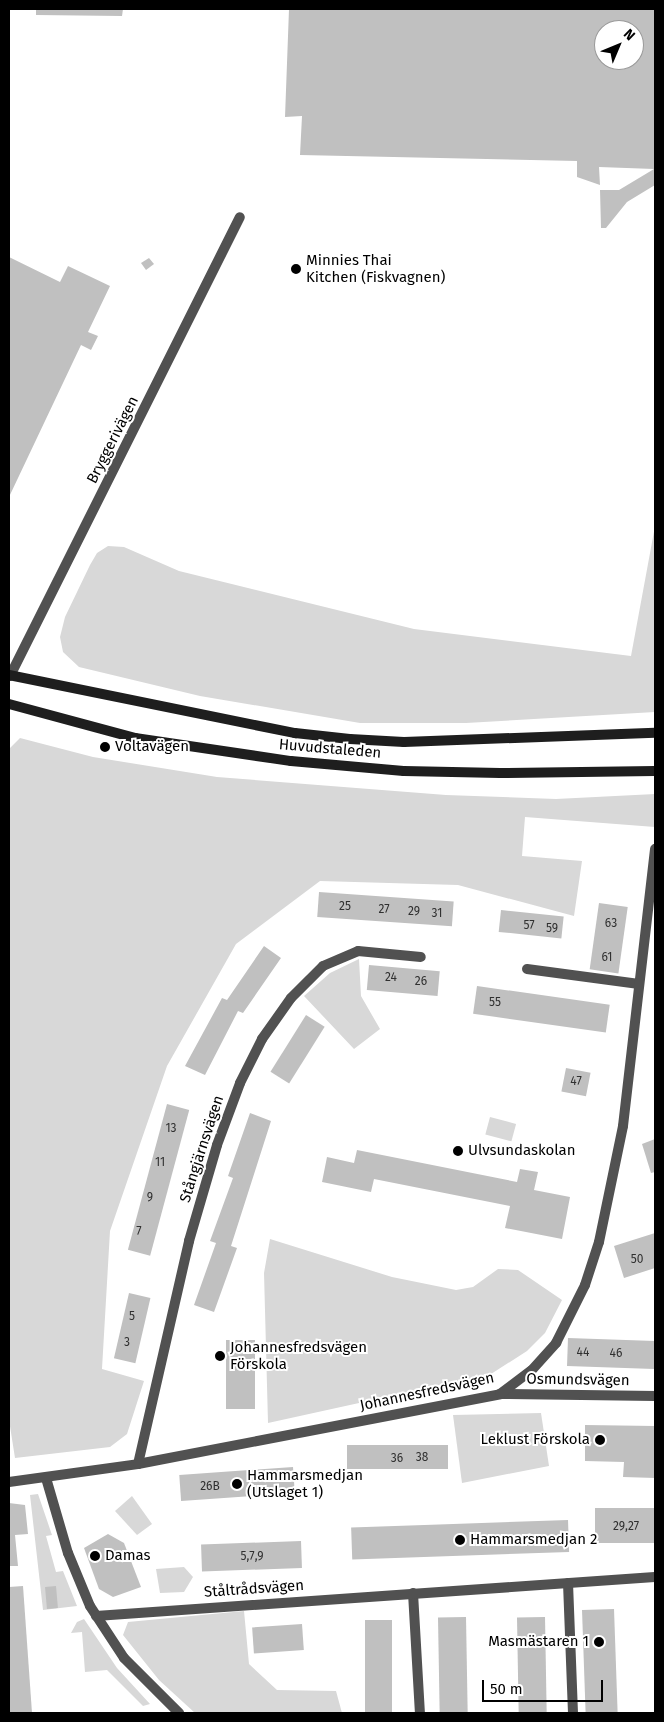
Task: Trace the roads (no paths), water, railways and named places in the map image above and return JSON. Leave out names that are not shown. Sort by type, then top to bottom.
[{"type":"main road","name":"Huvudstaleden","points":[[9,676],[295,733],[350,739],[404,742],[655,733]]},
{"type":"main road","name":"Huvudstaleden","points":[[9,704],[135,738],[291,761],[404,771],[500,773],[655,770]]},
{"type":"street","name":"Bryggerivägen","points":[[9,676],[240,217]]},
{"type":"street","name":"Johannesfredsvägen","points":[[9,1482],[138,1464],[500,1394],[531,1371],[556,1343],[585,1285],[599,1242],[621,1136],[655,849]]},
{"type":"street","name":"Stångjärnsvägen","points":[[138,1464],[189,1241],[217,1145],[240,1083],[262,1039],[291,998],[323,966],[358,951],[421,957]]},
{"type":"street","points":[[527,969],[638,984]]},
{"type":"street","name":"Osmundsvägen","points":[[500,1394],[655,1396]]},
{"type":"street","points":[[46,1478],[68,1553],[96,1616],[124,1658],[179,1713]]},
{"type":"street","name":"Ståltrådsvägen","points":[[96,1616],[655,1577]]},
{"type":"street","points":[[568,1583],[573,1713]]},
{"type":"street","points":[[413,1593],[420,1713]]},
{"type":"place","name":"Minnies Thai Kitchen (Fiskvagnen)","points":[[296,269]]},
{"type":"place","name":"Voltavägen","points":[[105,747]]},
{"type":"place","name":"Ulvsundaskolan","points":[[458,1151]]},
{"type":"place","name":"Johannesfredsvägen Förskola","points":[[220,1356]]},
{"type":"place","name":"Leklust Förskola","points":[[600,1440]]},
{"type":"place","name":"Hammarsmedjan (Utslaget 1)","points":[[237,1484]]},
{"type":"place","name":"Hammarsmedjan 2","points":[[460,1540]]},
{"type":"place","name":"Damas","points":[[95,1556]]},
{"type":"place","name":"Masmästaren 1","points":[[599,1642]]}]
